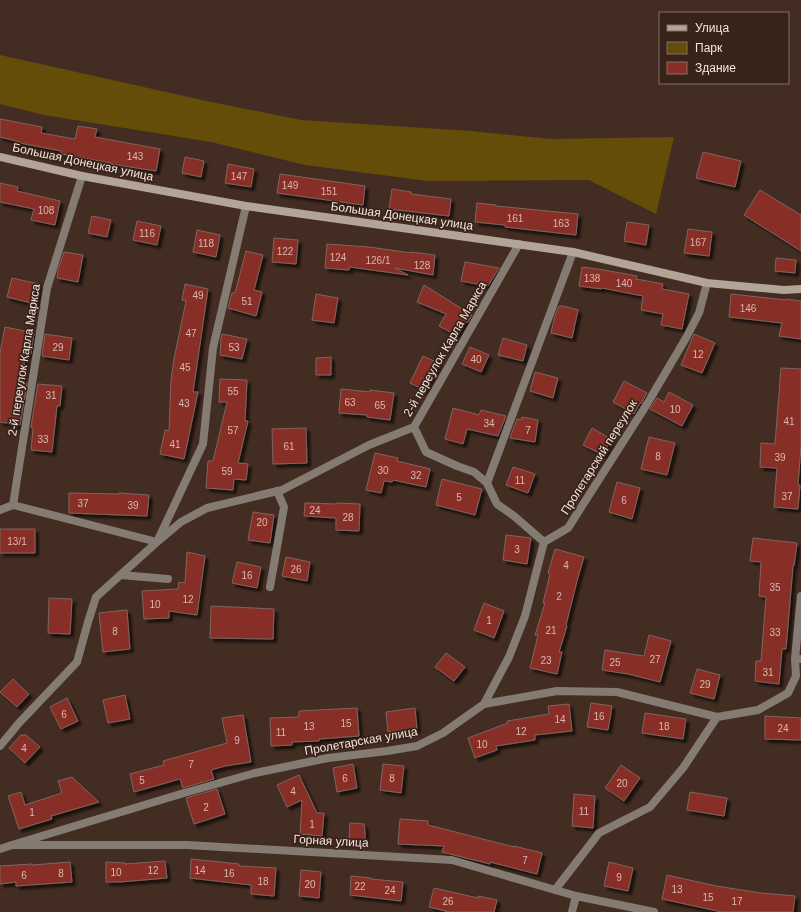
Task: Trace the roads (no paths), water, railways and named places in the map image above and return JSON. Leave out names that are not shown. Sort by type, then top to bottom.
[{"type":"street","name":"Большая Донецкая улица","points":[[0,157],[82,176],[246,206],[573,252],[707,283],[784,290],[801,290]]},
{"type":"street","name":"2-й переулок Карла Маркса","points":[[13,505],[47,288],[82,176]]},
{"type":"street","name":"2-й переулок Карла Маркса","points":[[157,542],[203,444],[214,348],[246,206]]},
{"type":"street","name":"2-й переулок Карла Маркса","points":[[0,746],[19,723],[77,662],[96,597],[181,522],[207,508],[282,490],[369,445],[414,427],[519,244]]},
{"type":"street","points":[[487,483],[573,252]]},
{"type":"street","name":"Пролетарский переулок","points":[[544,542],[568,528],[642,411],[686,338],[698,313],[707,283]]},
{"type":"street","points":[[414,427],[426,452],[474,472],[487,483],[497,504],[514,516],[544,542],[525,616],[509,657],[484,704]]},
{"type":"street","points":[[270,587],[284,507],[277,491]]},
{"type":"street","points":[[0,510],[13,505],[157,542]]},
{"type":"street","points":[[121,575],[168,579]]},
{"type":"street","name":"Пролетарская улица","points":[[12,845],[255,773],[328,758],[417,746],[443,733],[484,704],[557,691],[617,692],[717,717],[758,710],[788,693],[796,676],[801,596]]},
{"type":"street","points":[[554,890],[599,833],[650,807],[683,768],[717,717]]},
{"type":"street","name":"Горная улица","points":[[0,848],[12,845],[187,845],[452,860],[576,896],[654,912]]},
{"type":"street","points":[[572,912],[576,896]]}]
